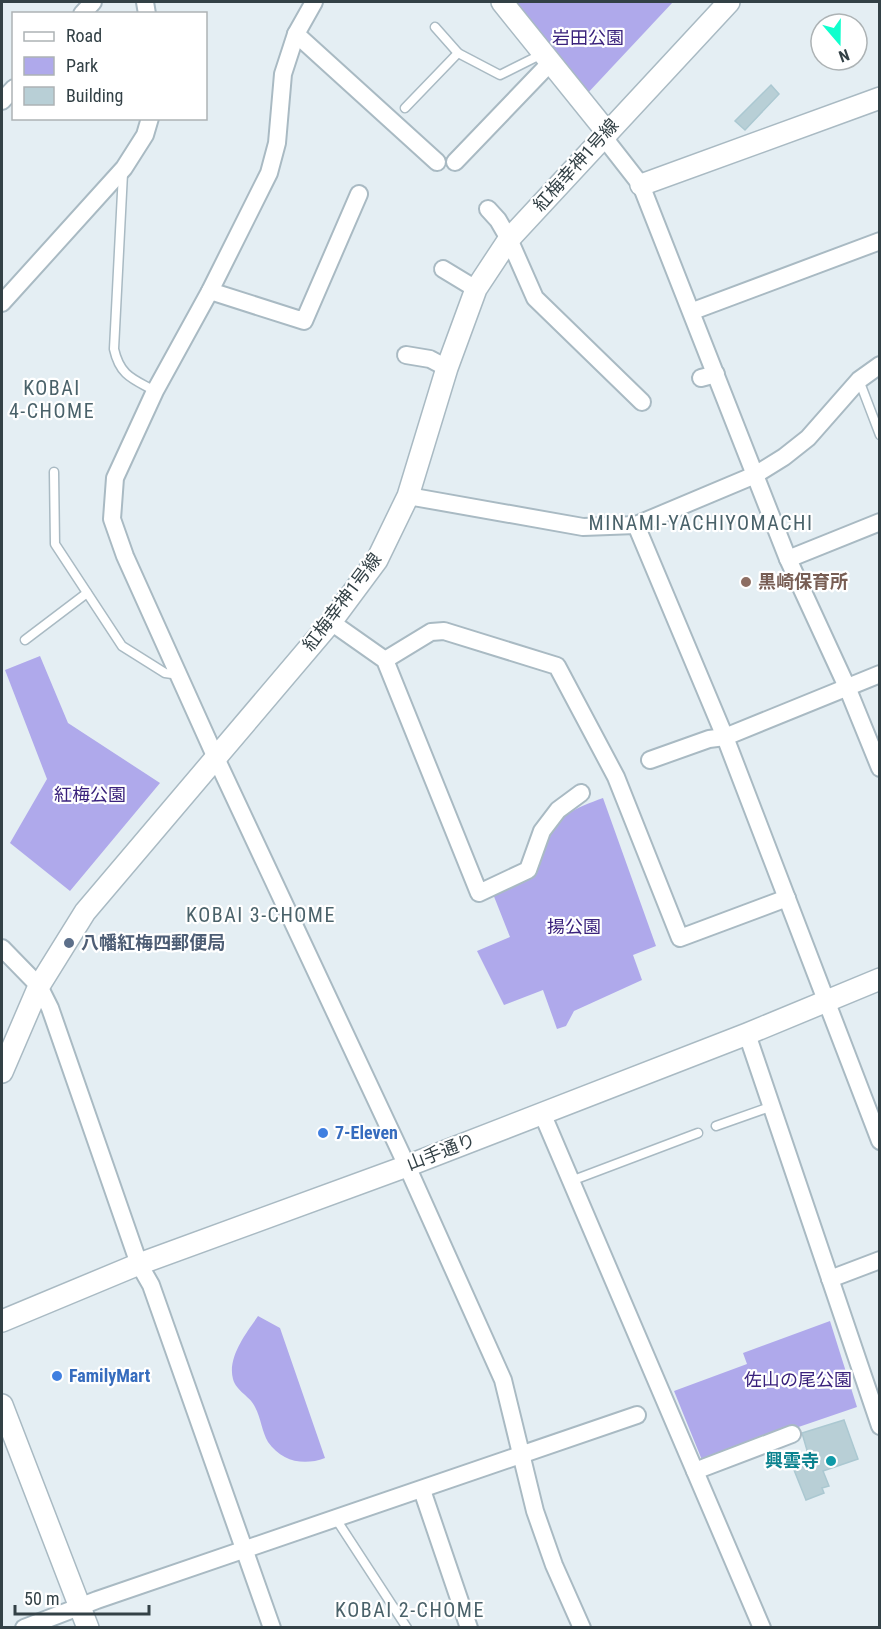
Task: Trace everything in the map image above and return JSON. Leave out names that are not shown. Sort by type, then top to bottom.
[{"type":"street","points":[[314,2],[296,34],[283,74],[277,143],[269,173],[210,291],[155,391],[115,478],[112,519],[125,556],[215,756],[407,1166],[503,1380],[535,1511],[554,1564],[582,1628]]},
{"type":"street","points":[[502,2],[606,131],[609,144],[641,185],[693,311],[709,376],[755,475],[788,558],[847,687],[879,768]]},
{"type":"street","name":"紅梅幸神1号線","points":[[2,1072],[39,986],[85,912],[331,622],[376,560],[408,496],[447,368],[476,289],[509,239],[606,131],[729,2]]},
{"type":"street","points":[[296,34],[437,162]]},
{"type":"street","points":[[455,162],[546,59]]},
{"type":"street","points":[[641,185],[879,98]]},
{"type":"street","points":[[2,303],[124,168],[145,135],[149,120]]},
{"type":"street","points":[[210,291],[304,321],[359,194]]},
{"type":"street","points":[[488,209],[498,220],[509,239],[535,298],[642,402]]},
{"type":"street","points":[[693,311],[879,241]]},
{"type":"street","points":[[443,269],[476,289]]},
{"type":"street","points":[[406,355],[430,359],[447,368]]},
{"type":"street","points":[[408,496],[583,527],[636,525],[755,475],[808,438],[859,380],[879,365]]},
{"type":"street","points":[[788,558],[879,522]]},
{"type":"street","points":[[636,525],[725,737],[879,1142]]},
{"type":"street","points":[[331,622],[385,660],[479,893],[528,870],[542,831],[558,810],[581,793]]},
{"type":"street","points":[[385,660],[431,633],[444,632],[557,666],[616,777],[680,938],[787,898]]},
{"type":"street","points":[[650,760],[709,739],[725,737],[879,674]]},
{"type":"street","points":[[2,948],[39,986],[50,1008],[139,1264],[151,1285],[272,1628]]},
{"type":"street","name":"山手通り","points":[[2,1321],[139,1264],[407,1166],[747,1034],[879,979]]},
{"type":"street","points":[[747,1034],[879,1426]]},
{"type":"street","points":[[542,1113],[762,1628]]},
{"type":"street","points":[[830,1280],[879,1260]]},
{"type":"street","points":[[2,1405],[88,1628]]},
{"type":"street","points":[[24,1628],[80,1606],[637,1415]]},
{"type":"street","points":[[695,1471],[792,1434]]},
{"type":"street","points":[[422,1490],[469,1628]]},
{"type":"lane","points":[[435,27],[458,53],[500,75],[546,59]]},
{"type":"lane","points":[[405,108],[458,53]]},
{"type":"lane","points":[[124,168],[114,349],[117,365],[155,391]]},
{"type":"lane","points":[[859,380],[879,435]]},
{"type":"lane","points":[[54,472],[55,544],[122,646],[165,673],[179,675]]},
{"type":"lane","points":[[25,640],[87,593]]},
{"type":"lane","points":[[716,1126],[770,1107]]},
{"type":"lane","points":[[571,1181],[698,1133]]},
{"type":"lane","points":[[336,1519],[407,1628]]},
{"type":"green space","name":"岩田公園","points":[[512,2],[673,2],[585,96]]},
{"type":"green space","name":"紅梅公園","points":[[40,656],[68,723],[160,783],[70,891],[10,843],[47,779],[5,670]]},
{"type":"green space","name":"揚公園","points":[[603,798],[656,946],[633,955],[642,980],[574,1011],[566,1026],[557,1029],[543,990],[504,1005],[477,951],[510,937],[493,894],[519,885],[532,877],[539,867],[544,847],[553,828],[575,810]]},
{"type":"green space","points":[[258,1316],[280,1328],[325,1458],[301,1462],[287,1458],[274,1449],[264,1434],[253,1403],[233,1379],[235,1354]]},
{"type":"green space","name":"佐山の尾公園","points":[[830,1321],[857,1407],[702,1460],[674,1391],[747,1364],[743,1353]]},
{"type":"building","points":[[771,85],[779,94],[745,130],[735,121]]},
{"type":"building","name":"興雲寺","points":[[844,1420],[858,1459],[823,1471],[829,1486],[822,1488],[824,1493],[806,1500],[794,1470],[811,1464],[802,1433]]},
{"type":"place","name":"黒崎保育所","points":[[746,582]]},
{"type":"place","name":"八幡紅梅四郵便局","points":[[69,943]]},
{"type":"place","name":"7-Eleven","points":[[323,1133]]},
{"type":"place","name":"FamilyMart","points":[[57,1376]]},
{"type":"place","name":"興雲寺","points":[[831,1461]]},
{"type":"district","name":"KOBAI 4-CHOME","points":[[52,400]]},
{"type":"district","name":"MINAMI-YACHIYOMACHI","points":[[701,523]]},
{"type":"district","name":"KOBAI 3-CHOME","points":[[261,915]]},
{"type":"district","name":"KOBAI 2-CHOME","points":[[410,1610]]}]
